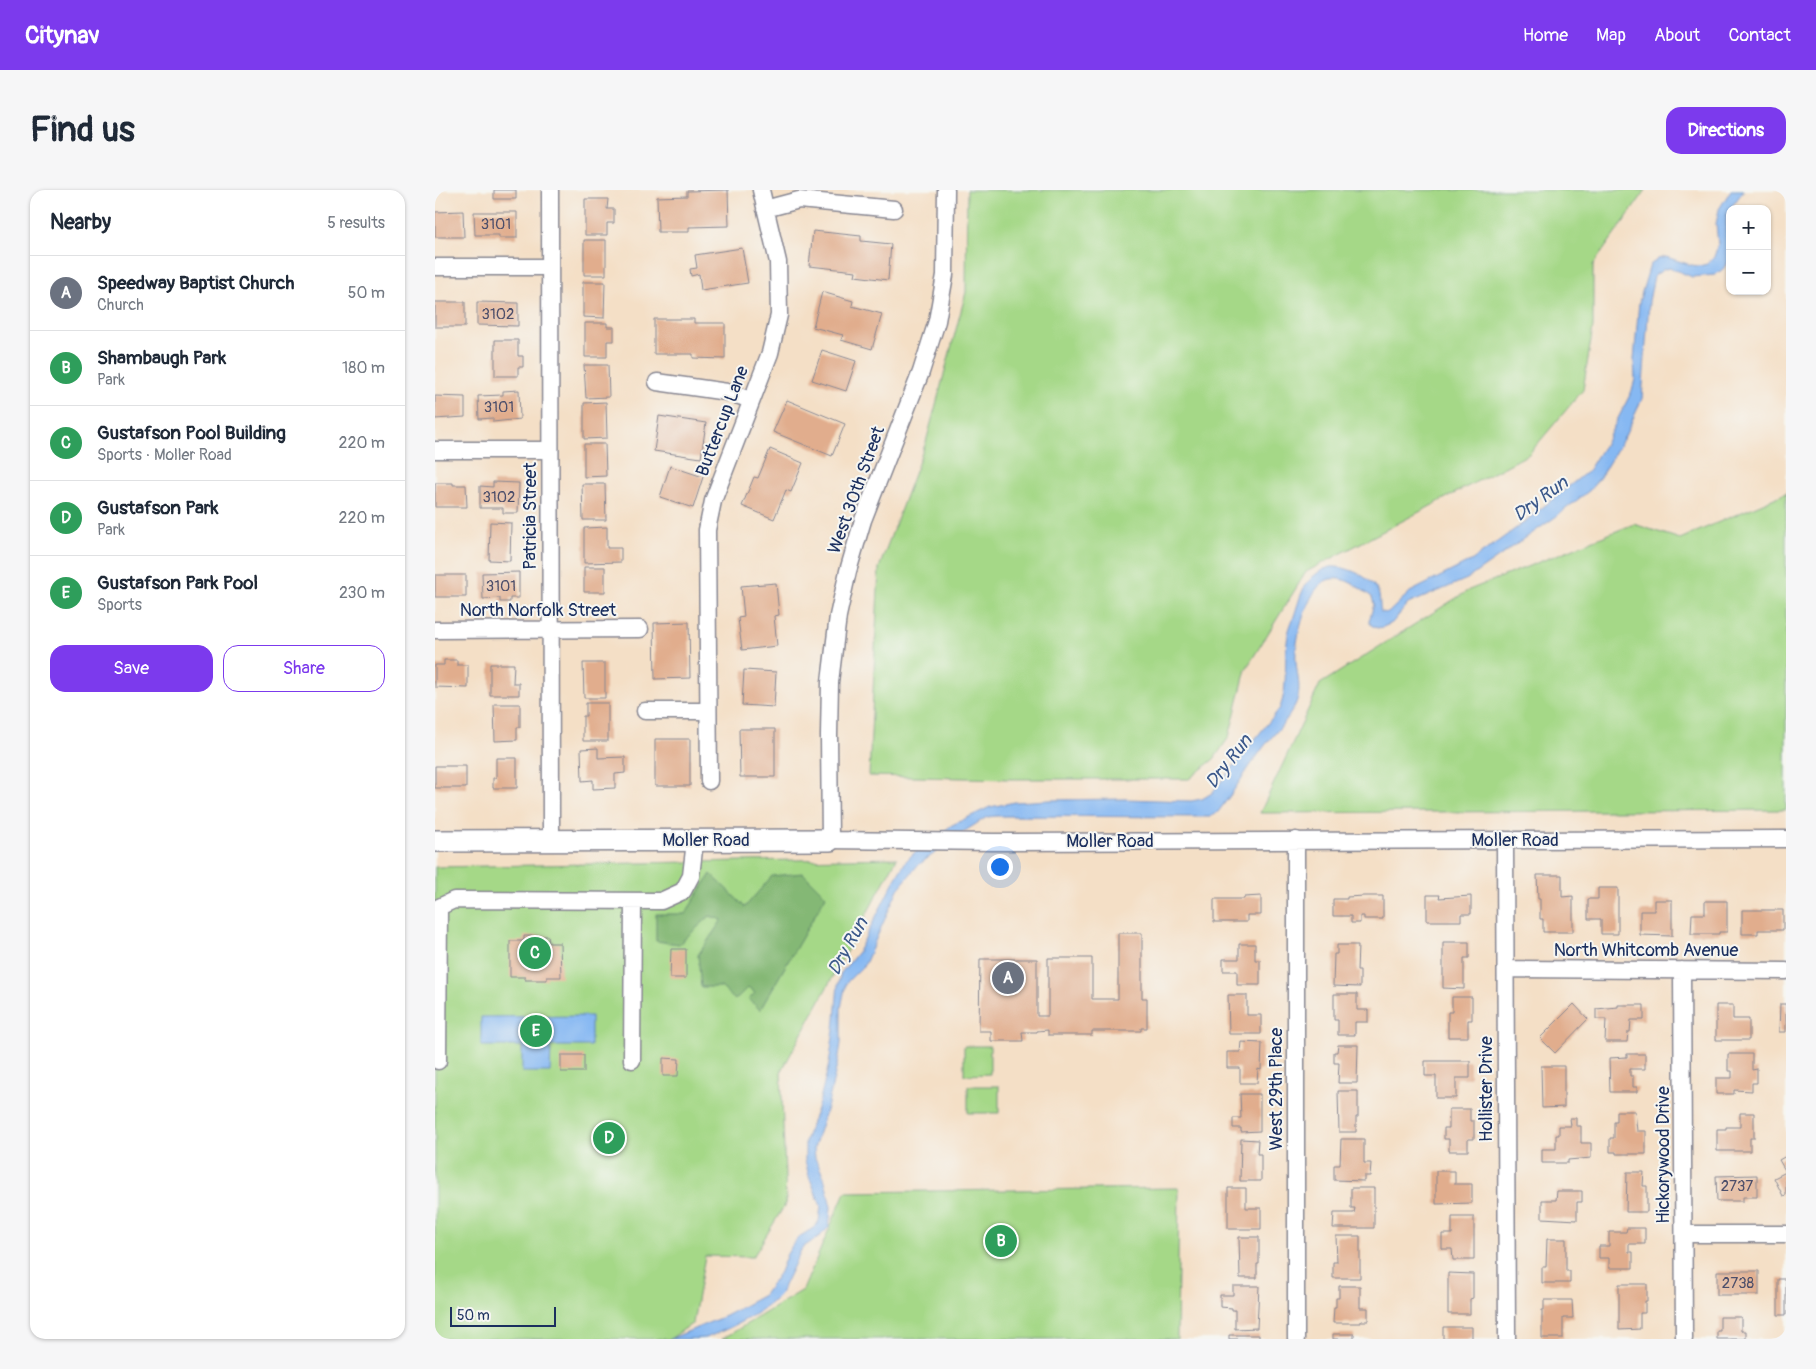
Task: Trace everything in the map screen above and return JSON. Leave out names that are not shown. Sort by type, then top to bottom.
[{"type":"main road","name":"Moller Road","points":[[435,841],[830,840]]},
{"type":"street","name":"Patricia Street","points":[[550,190],[551,841]]},
{"type":"street","name":"Buttercup Lane","points":[[709,781],[707,530],[713,501],[772,347],[779,315],[778,262],[761,190]]},
{"type":"street","name":"West 30th Street","points":[[830,840],[830,682],[838,616],[848,571],[863,520],[921,372],[937,321],[945,275],[946,190]]},
{"type":"street","points":[[765,209],[799,200],[893,209]]},
{"type":"street","points":[[435,268],[551,267]]},
{"type":"street","points":[[657,382],[727,392],[751,400]]},
{"type":"street","points":[[435,450],[550,450]]},
{"type":"street","name":"North Norfolk Street","points":[[435,630],[640,629]]},
{"type":"street","points":[[645,712],[707,711]]},
{"type":"street","name":"Moller Road","points":[[830,840],[993,842],[1786,839]]},
{"type":"street","points":[[438,1061],[439,907],[454,900],[661,901],[683,891],[691,876],[695,840]]},
{"type":"street","name":"West 29th Place","points":[[1296,840],[1297,1339]]},
{"type":"street","name":"Hollister Drive","points":[[1505,840],[1507,1339]]},
{"type":"street","points":[[633,901],[633,1060]]},
{"type":"street","name":"North Whitcomb Avenue","points":[[1505,969],[1786,971]]},
{"type":"street","name":"Hickorywood Drive","points":[[1682,970],[1684,1339]]},
{"type":"street","points":[[1684,1234],[1786,1234]]},
{"type":"green space","points":[[967,190],[1646,190],[1593,265],[1593,327],[1583,390],[1529,454],[1306,572],[1246,669],[1229,737],[1214,759],[1189,779],[1010,779],[869,776],[879,568],[926,442],[966,292]]},
{"type":"green space","points":[[1786,493],[1786,810],[1260,813],[1320,684],[1469,590],[1634,524],[1680,539]]},
{"type":"green space","points":[[897,858],[781,1072],[786,1203],[753,1257],[705,1256],[693,1323],[670,1339],[435,1339],[435,867]]},
{"type":"green space","points":[[803,873],[826,896],[760,1010],[749,999],[755,993],[748,987],[735,1000],[721,987],[701,987],[698,955],[722,920],[710,916],[679,944],[656,941],[656,914],[685,914],[711,874],[745,907],[772,876]]},
{"type":"green space","points":[[964,1046],[990,1046],[990,1074],[964,1075]]},
{"type":"green space","points":[[968,1086],[999,1086],[999,1113],[968,1113]]},
{"type":"green space","points":[[1179,1188],[1177,1339],[722,1339],[803,1290],[845,1192]]},
{"type":"water","name":"Dry Run","points":[[1731,190],[1744,190],[1733,205],[1726,205],[1726,264],[1723,269],[1715,275],[1692,277],[1671,268],[1664,269],[1654,276],[1649,301],[1642,399],[1625,436],[1590,490],[1554,518],[1467,579],[1408,604],[1392,623],[1383,627],[1377,628],[1371,625],[1369,621],[1374,604],[1372,597],[1360,588],[1347,581],[1337,579],[1327,580],[1321,584],[1310,599],[1299,632],[1296,662],[1299,688],[1298,698],[1293,710],[1260,752],[1218,812],[1210,817],[987,817],[917,866],[898,889],[865,964],[846,983],[841,1008],[839,1056],[828,1104],[814,1148],[815,1158],[824,1177],[831,1207],[829,1227],[820,1236],[802,1248],[780,1294],[765,1307],[734,1325],[705,1338],[670,1339],[725,1316],[764,1295],[780,1272],[793,1244],[799,1237],[815,1227],[819,1221],[821,1206],[805,1160],[805,1141],[819,1103],[829,1064],[838,984],[841,973],[858,952],[906,861],[952,825],[990,807],[1015,802],[1049,800],[1125,799],[1191,801],[1202,799],[1212,793],[1280,708],[1283,699],[1289,632],[1303,591],[1313,576],[1331,567],[1343,568],[1357,573],[1369,580],[1377,590],[1381,612],[1388,613],[1410,592],[1471,561],[1522,524],[1588,471],[1606,442],[1632,391],[1635,379],[1634,360],[1639,302],[1650,265],[1658,259],[1666,257],[1691,265],[1707,264],[1714,257],[1718,245],[1716,224],[1719,209]]},
{"type":"water","points":[[591,1016],[591,1046],[551,1046],[550,1072],[522,1072],[522,1046],[481,1046],[481,1017]]},
{"type":"building","points":[[494,190],[516,190],[516,199],[494,199]]},
{"type":"building","points":[[728,190],[729,226],[689,227],[689,232],[658,232],[657,197],[687,196],[687,191]]},
{"type":"building","points":[[585,199],[608,199],[607,209],[614,209],[614,223],[607,223],[607,235],[585,235]]},
{"type":"building","points":[[463,211],[464,237],[435,237],[435,212]]},
{"type":"building","points":[[474,212],[517,212],[517,238],[499,238],[499,235],[475,235]]},
{"type":"building","points":[[813,231],[861,236],[861,241],[891,244],[888,280],[855,276],[856,271],[809,266]]},
{"type":"building","points":[[584,240],[606,240],[606,275],[584,275]]},
{"type":"building","points":[[742,248],[748,283],[701,290],[699,274],[691,276],[690,269],[697,268],[695,255]]},
{"type":"building","points":[[583,282],[605,282],[604,318],[583,317]]},
{"type":"building","points":[[822,292],[853,301],[852,306],[882,314],[872,349],[841,340],[843,335],[813,327]]},
{"type":"building","points":[[435,302],[465,302],[465,327],[435,327]]},
{"type":"building","points":[[477,302],[518,303],[518,326],[477,325]]},
{"type":"building","points":[[654,319],[694,319],[694,323],[725,323],[725,359],[693,358],[693,354],[654,354]]},
{"type":"building","points":[[585,323],[607,323],[607,327],[614,327],[614,341],[607,341],[607,357],[585,357]]},
{"type":"building","points":[[495,340],[518,340],[518,356],[523,356],[523,367],[518,367],[518,376],[495,376]]},
{"type":"building","points":[[822,350],[856,361],[846,391],[812,380]]},
{"type":"building","points":[[584,365],[608,365],[609,397],[586,398]]},
{"type":"building","points":[[519,390],[520,419],[493,422],[493,418],[479,419],[478,396],[503,395],[503,391]]},
{"type":"building","points":[[435,396],[465,397],[465,417],[435,419]]},
{"type":"building","points":[[787,400],[845,424],[832,456],[773,432]]},
{"type":"building","points":[[606,402],[607,438],[584,439],[584,403]]},
{"type":"building","points":[[659,416],[706,423],[701,458],[654,451]]},
{"type":"building","points":[[584,444],[605,444],[606,476],[584,477]]},
{"type":"building","points":[[770,449],[803,463],[791,492],[786,490],[774,519],[742,506],[754,477],[758,478]]},
{"type":"building","points":[[670,466],[703,477],[693,508],[660,497]]},
{"type":"building","points":[[493,482],[519,483],[518,513],[503,513],[503,508],[480,508],[480,486],[493,487]]},
{"type":"building","points":[[435,483],[466,485],[467,507],[435,507]]},
{"type":"building","points":[[582,484],[605,484],[606,520],[583,520]]},
{"type":"building","points":[[490,522],[511,523],[510,561],[489,560]]},
{"type":"building","points":[[607,527],[607,548],[621,548],[621,562],[584,563],[584,528]]},
{"type":"building","points":[[584,567],[605,567],[605,592],[584,592]]},
{"type":"building","points":[[519,572],[519,598],[510,598],[510,602],[500,602],[500,598],[483,599],[482,573]]},
{"type":"building","points":[[435,575],[466,575],[466,597],[435,597]]},
{"type":"building","points":[[776,583],[779,615],[774,616],[777,646],[742,650],[738,618],[744,617],[741,586]]},
{"type":"building","points":[[689,622],[690,678],[655,679],[654,623]]},
{"type":"building","points":[[444,660],[457,660],[457,665],[468,665],[468,688],[435,687],[435,665],[444,665]]},
{"type":"building","points":[[583,663],[605,663],[605,698],[584,698]]},
{"type":"building","points":[[490,664],[514,664],[513,683],[519,683],[519,695],[490,695]]},
{"type":"building","points":[[744,670],[776,672],[774,707],[742,705]]},
{"type":"building","points":[[586,703],[608,703],[608,741],[583,741],[583,716],[586,716]]},
{"type":"building","points":[[494,704],[520,704],[520,727],[517,727],[517,740],[495,741]]},
{"type":"building","points":[[739,729],[775,729],[775,777],[740,777]]},
{"type":"building","points":[[655,739],[690,739],[690,786],[655,786]]},
{"type":"building","points":[[598,748],[598,758],[625,757],[625,773],[615,774],[615,788],[593,789],[593,780],[582,781],[581,749]]},
{"type":"building","points":[[496,758],[517,758],[517,788],[493,788],[493,778],[496,778]]},
{"type":"building","points":[[435,766],[466,766],[466,788],[435,788]]},
{"type":"building","points":[[1537,875],[1562,875],[1562,897],[1573,896],[1573,932],[1543,932],[1543,919],[1540,919]]},
{"type":"building","points":[[1598,888],[1618,888],[1618,934],[1601,934],[1601,919],[1588,919],[1588,899],[1598,899]]},
{"type":"building","points":[[1427,895],[1440,895],[1439,898],[1471,896],[1471,914],[1461,914],[1461,921],[1427,921]]},
{"type":"building","points":[[1261,896],[1261,915],[1247,915],[1247,922],[1214,922],[1214,899],[1244,899],[1244,897]]},
{"type":"building","points":[[1383,896],[1383,919],[1364,919],[1364,916],[1360,916],[1360,923],[1351,923],[1351,916],[1333,916],[1333,899]]},
{"type":"building","points":[[1654,900],[1672,900],[1672,936],[1640,935],[1640,911],[1654,911]]},
{"type":"building","points":[[1705,901],[1727,901],[1727,932],[1719,932],[1719,934],[1691,934],[1692,914],[1705,914]]},
{"type":"building","points":[[1742,910],[1783,910],[1783,930],[1758,930],[1758,934],[1742,934]]},
{"type":"building","points":[[1118,933],[1142,933],[1142,998],[1147,998],[1147,1028],[1141,1028],[1141,1031],[1092,1031],[1092,1035],[1048,1035],[1048,1030],[1022,1032],[1023,1041],[991,1041],[991,1031],[979,1031],[980,959],[1037,959],[1037,1016],[1048,1016],[1048,958],[1092,958],[1092,999],[1118,999]]},
{"type":"building","points":[[524,936],[548,936],[549,943],[560,943],[561,977],[547,977],[547,980],[525,980],[525,977],[510,977],[510,941],[524,941]]},
{"type":"building","points":[[1443,942],[1469,942],[1469,958],[1464,958],[1464,989],[1443,988]]},
{"type":"building","points":[[1239,944],[1255,944],[1255,960],[1260,960],[1260,985],[1237,985],[1237,971],[1223,971],[1223,959],[1239,959]]},
{"type":"building","points":[[1337,945],[1358,945],[1357,971],[1360,971],[1360,987],[1333,986],[1334,954],[1337,954]]},
{"type":"building","points":[[671,949],[686,949],[686,978],[670,978]]},
{"type":"building","points":[[1334,994],[1357,994],[1357,1010],[1368,1010],[1368,1022],[1355,1022],[1355,1035],[1338,1035],[1338,1020],[1334,1020]]},
{"type":"building","points":[[1228,995],[1247,995],[1247,1015],[1261,1015],[1261,1034],[1229,1034]]},
{"type":"building","points":[[1452,997],[1472,997],[1472,1020],[1468,1020],[1468,1037],[1448,1037],[1448,1012],[1452,1012]]},
{"type":"building","points":[[1574,1004],[1588,1019],[1555,1053],[1540,1038]]},
{"type":"building","points":[[1780,1004],[1786,1004],[1786,1032],[1779,1032]]},
{"type":"building","points":[[1618,1005],[1644,1005],[1644,1020],[1631,1020],[1627,1042],[1605,1042],[1606,1019],[1596,1019],[1596,1009],[1618,1007]]},
{"type":"building","points":[[1716,1005],[1733,1005],[1733,1019],[1749,1019],[1749,1040],[1716,1040]]},
{"type":"building","points":[[1241,1042],[1262,1043],[1261,1070],[1258,1069],[1257,1083],[1240,1083],[1240,1068],[1227,1068],[1227,1052],[1240,1052]]},
{"type":"building","points":[[1338,1045],[1358,1045],[1357,1083],[1338,1083],[1339,1063],[1334,1063],[1334,1052],[1337,1052]]},
{"type":"building","points":[[1627,1054],[1645,1054],[1645,1069],[1630,1069],[1630,1076],[1633,1076],[1633,1087],[1637,1087],[1637,1092],[1610,1092],[1609,1058],[1627,1057]]},
{"type":"building","points":[[1728,1054],[1752,1054],[1752,1070],[1757,1069],[1757,1083],[1752,1083],[1752,1091],[1734,1090],[1734,1094],[1716,1094],[1716,1078],[1732,1078],[1732,1071],[1728,1071]]},
{"type":"building","points":[[561,1055],[584,1055],[584,1072],[561,1072]]},
{"type":"building","points":[[663,1058],[679,1059],[678,1076],[663,1076]]},
{"type":"building","points":[[1425,1061],[1470,1061],[1470,1078],[1456,1078],[1456,1098],[1436,1098],[1436,1076],[1425,1076]]},
{"type":"building","points":[[1541,1066],[1564,1066],[1564,1107],[1542,1108]]},
{"type":"building","points":[[1338,1091],[1358,1091],[1356,1132],[1339,1132]]},
{"type":"building","points":[[1240,1094],[1260,1094],[1260,1131],[1241,1132],[1241,1128],[1233,1128],[1233,1118],[1241,1118]]},
{"type":"building","points":[[1449,1109],[1470,1109],[1470,1121],[1474,1121],[1474,1139],[1468,1139],[1468,1151],[1449,1151],[1449,1139],[1444,1139],[1444,1128],[1449,1128]]},
{"type":"building","points":[[1617,1111],[1635,1111],[1637,1131],[1646,1131],[1646,1154],[1616,1154],[1616,1152],[1610,1152],[1610,1138],[1614,1138],[1614,1122],[1617,1122]]},
{"type":"building","points":[[1740,1113],[1754,1113],[1754,1138],[1750,1138],[1750,1151],[1717,1151],[1717,1129],[1740,1127]]},
{"type":"building","points":[[1570,1118],[1576,1118],[1576,1126],[1581,1126],[1581,1143],[1591,1143],[1591,1158],[1568,1160],[1568,1163],[1542,1163],[1542,1149],[1556,1149],[1556,1135],[1559,1135],[1559,1126],[1571,1126]]},
{"type":"building","points":[[1241,1139],[1258,1140],[1257,1154],[1261,1154],[1261,1181],[1240,1181]]},
{"type":"building","points":[[1341,1139],[1364,1139],[1364,1163],[1371,1163],[1370,1176],[1364,1176],[1364,1181],[1334,1180],[1334,1165],[1340,1165]]},
{"type":"building","points":[[1786,1156],[1786,1172],[1779,1160]]},
{"type":"building","points":[[1436,1171],[1455,1171],[1455,1184],[1472,1184],[1472,1203],[1436,1204]]},
{"type":"building","points":[[1627,1172],[1644,1172],[1643,1186],[1647,1186],[1647,1212],[1626,1212]]},
{"type":"building","points":[[1786,1172],[1786,1195],[1783,1196],[1774,1178]]},
{"type":"building","points":[[1757,1175],[1757,1197],[1743,1197],[1743,1201],[1717,1201],[1716,1176]]},
{"type":"building","points":[[1228,1188],[1246,1188],[1246,1208],[1261,1208],[1261,1229],[1228,1229]]},
{"type":"building","points":[[1351,1188],[1374,1188],[1374,1228],[1333,1228],[1334,1213],[1354,1213],[1355,1208],[1351,1208]]},
{"type":"building","points":[[1557,1191],[1582,1191],[1582,1202],[1577,1202],[1577,1220],[1542,1218],[1542,1200],[1556,1200]]},
{"type":"building","points":[[1452,1217],[1474,1217],[1474,1260],[1453,1260],[1452,1249],[1442,1249],[1442,1234],[1452,1234]]},
{"type":"building","points":[[1627,1228],[1645,1228],[1645,1244],[1629,1244],[1629,1252],[1633,1252],[1633,1268],[1609,1268],[1609,1258],[1599,1258],[1599,1246],[1609,1246],[1609,1232],[1626,1232]]},
{"type":"building","points":[[1336,1236],[1360,1236],[1360,1278],[1333,1278],[1333,1262],[1337,1262]]},
{"type":"building","points":[[1239,1237],[1259,1237],[1257,1278],[1240,1278]]},
{"type":"building","points":[[1547,1239],[1566,1239],[1566,1271],[1570,1271],[1570,1283],[1542,1283],[1542,1267],[1546,1267]]},
{"type":"building","points":[[1717,1271],[1759,1271],[1759,1295],[1717,1295]]},
{"type":"building","points":[[1448,1273],[1473,1274],[1473,1298],[1470,1299],[1470,1314],[1448,1314]]},
{"type":"building","points":[[1778,1279],[1786,1279],[1786,1315],[1778,1315]]},
{"type":"building","points":[[1619,1284],[1647,1284],[1647,1301],[1645,1301],[1645,1313],[1640,1313],[1640,1329],[1619,1330]]},
{"type":"building","points":[[1233,1286],[1259,1286],[1257,1328],[1235,1329],[1235,1310],[1220,1307],[1220,1295],[1233,1295]]},
{"type":"building","points":[[1339,1286],[1360,1286],[1360,1308],[1368,1308],[1368,1321],[1361,1321],[1361,1323],[1333,1323],[1336,1298],[1339,1298]]},
{"type":"building","points":[[1544,1300],[1572,1300],[1573,1318],[1563,1318],[1563,1338],[1542,1338]]},
{"type":"building","points":[[1720,1317],[1741,1317],[1741,1331],[1746,1331],[1746,1339],[1717,1339],[1717,1331],[1720,1331]]},
{"type":"building","points":[[1443,1327],[1472,1327],[1472,1339],[1443,1339]]},
{"type":"building","points":[[1333,1334],[1354,1334],[1354,1339],[1333,1339]]},
{"type":"building","points":[[1229,1335],[1259,1335],[1259,1339],[1229,1339]]},
{"type":"place","name":"Gustafson Pool Building","points":[[535,953]]},
{"type":"place","name":"Speedway Baptist Church","points":[[1008,978]]},
{"type":"place","name":"Gustafson Park Pool","points":[[536,1031]]},
{"type":"place","name":"Gustafson Park","points":[[609,1138]]},
{"type":"place","name":"Shambaugh Park","points":[[1001,1241]]}]
